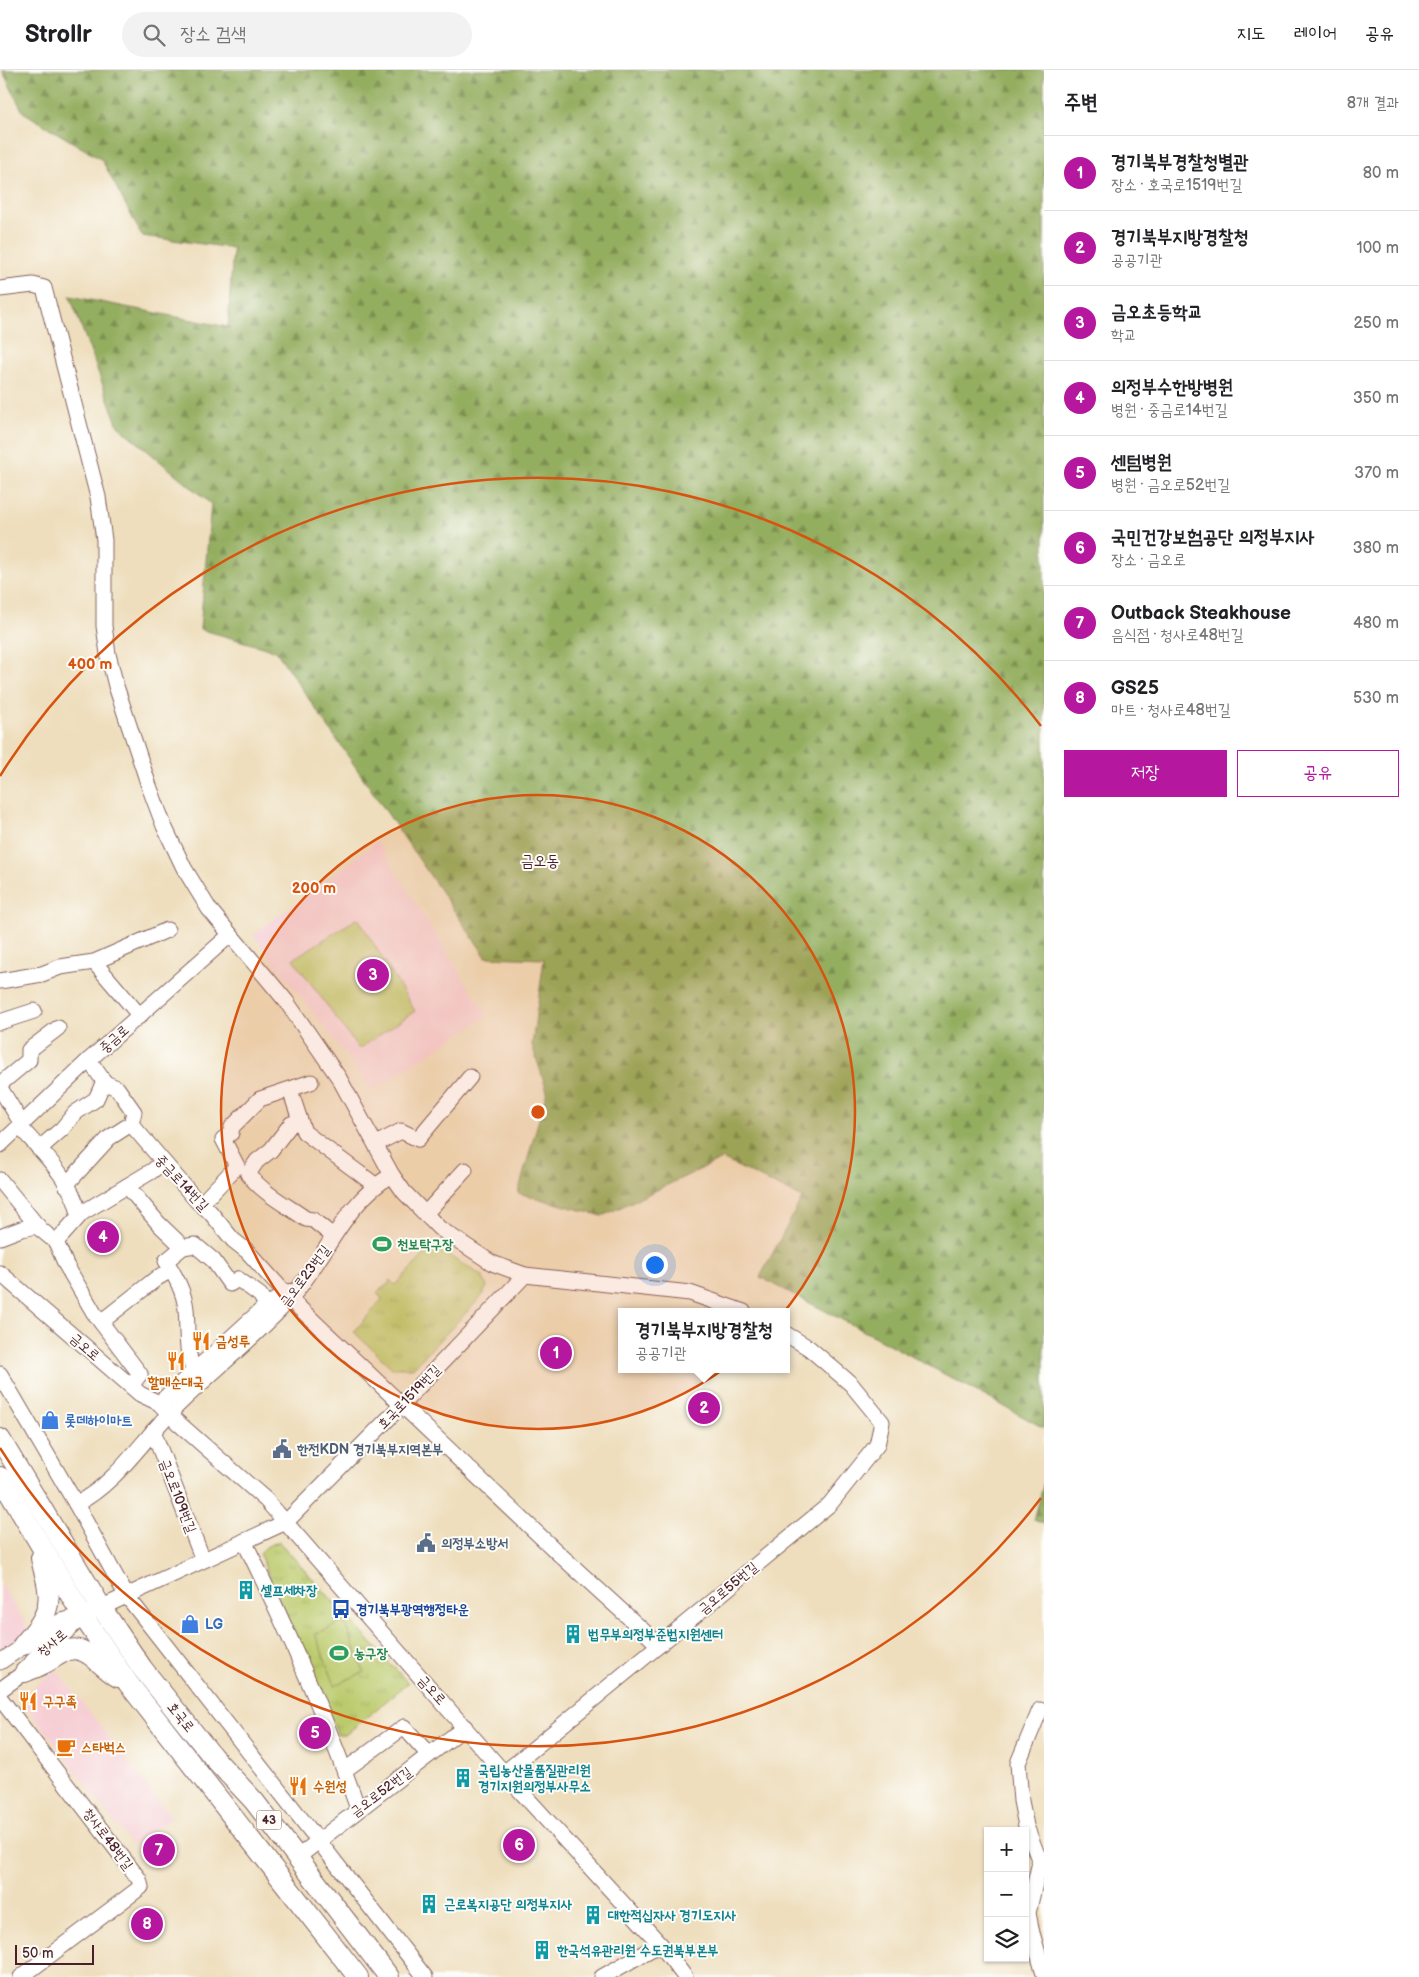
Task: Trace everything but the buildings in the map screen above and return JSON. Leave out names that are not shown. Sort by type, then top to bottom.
[{"type":"main road","name":"호국로","points":[[0,1439],[101,1607],[142,1668],[213,1757],[254,1801],[389,1977]]},
{"type":"main road","name":"호국로","points":[[0,1477],[83,1616],[128,1683],[358,1977]]},
{"type":"main road","points":[[0,1493],[42,1564]]},
{"type":"main road","points":[[0,1505],[15,1518]]},
{"type":"main road","points":[[23,1645],[43,1621],[48,1606],[49,1592],[39,1542]]},
{"type":"main road","name":"호국로","points":[[25,1672],[44,1664],[62,1651],[73,1649],[88,1654],[105,1670],[128,1683]]},
{"type":"street","points":[[0,289],[33,285],[44,288],[98,498],[104,540],[104,626],[108,654],[116,686],[164,826],[184,868],[209,909],[286,1000],[339,1078],[392,1175],[404,1192],[439,1228],[492,1263],[525,1275],[690,1293],[733,1308]]},
{"type":"street","points":[[0,981],[94,962],[167,930]]},
{"type":"street","name":"중금로","points":[[0,1145],[89,1060],[230,935]]},
{"type":"street","points":[[94,962],[140,1016]]},
{"type":"street","points":[[0,1022],[34,1012]]},
{"type":"street","points":[[0,1084],[29,1060],[29,1050],[34,1045],[58,1028]]},
{"type":"street","name":"중금로14번길","points":[[89,1060],[104,1081],[117,1088],[134,1112],[131,1124],[163,1162],[284,1292],[293,1295]]},
{"type":"street","points":[[376,1144],[401,1131],[418,1139],[470,1077]]},
{"type":"street","points":[[39,1149],[62,1129],[75,1113],[96,1099],[104,1081]]},
{"type":"street","points":[[201,1204],[237,1166],[223,1139],[230,1133],[232,1126],[260,1099],[311,1082]]},
{"type":"street","points":[[0,1088],[21,1126],[66,1185],[77,1203],[79,1214]]},
{"type":"street","points":[[290,1090],[304,1132],[375,1186]]},
{"type":"street","points":[[299,1121],[291,1124],[271,1150],[257,1162],[248,1174],[260,1189],[273,1199],[306,1219],[312,1220],[333,1236]]},
{"type":"street","points":[[66,1185],[110,1138],[131,1124]]},
{"type":"street","points":[[56,1242],[82,1214],[163,1162]]},
{"type":"street","points":[[425,1214],[465,1170]]},
{"type":"street","name":"금오로23번길","points":[[164,1409],[293,1295],[358,1202],[375,1186],[392,1175]]},
{"type":"street","points":[[0,1180],[38,1226],[56,1242],[66,1266],[101,1322],[140,1374],[131,1386]]},
{"type":"street","points":[[127,1186],[159,1224],[184,1247]]},
{"type":"street","points":[[0,1238],[21,1229],[38,1226]]},
{"type":"street","points":[[194,1371],[188,1358],[186,1307],[180,1286],[166,1261],[184,1247],[195,1245],[213,1260],[230,1284],[238,1279],[260,1295],[266,1305]]},
{"type":"street","points":[[101,1322],[156,1278],[171,1270]]},
{"type":"street","name":"호국로1519번길","points":[[101,1607],[286,1522],[402,1405],[525,1275]]},
{"type":"street","name":"금오로","points":[[1,1277],[140,1394],[164,1409],[266,1500],[504,1773],[660,1944],[680,1975]]},
{"type":"street","points":[[76,1504],[100,1490],[112,1478],[153,1431],[164,1409],[194,1371],[266,1305],[281,1297],[293,1295],[402,1405],[558,1553],[659,1645]]},
{"type":"street","name":"금오로55번길","points":[[504,1773],[830,1504],[877,1445],[882,1422],[852,1384],[809,1348],[790,1336]]},
{"type":"street","points":[[0,1374],[76,1504],[126,1595],[425,1977]]},
{"type":"street","name":"금오로109번길","points":[[153,1431],[203,1560]]},
{"type":"street","points":[[244,1541],[275,1602],[345,1770],[358,1809]]},
{"type":"street","name":"청사로","points":[[0,1662],[61,1621],[83,1616],[101,1607]]},
{"type":"street","name":"청사로","points":[[0,1690],[25,1672],[38,1654],[67,1632],[83,1616]]},
{"type":"street","name":"청사로48번길","points":[[0,1698],[139,1879],[141,1887],[22,1977]]},
{"type":"street","points":[[1040,1710],[1018,1763],[1021,1801],[1026,1826],[1040,1862],[1028,1913],[1044,1974]]},
{"type":"street","points":[[345,1770],[404,1727],[429,1755]]},
{"type":"street","name":"금오로52번길","points":[[298,1857],[318,1839],[465,1727]]},
{"type":"street","points":[[602,1977],[660,1944]]},
{"type":"shaded area","points":[[377,842],[487,1016],[373,1090],[253,935]]},
{"type":"shaded area","points":[[0,1582],[29,1630],[0,1651]]},
{"type":"shaded area","points":[[56,1669],[172,1818],[132,1846],[20,1698]]},
{"type":"green space","points":[[2,70],[1044,70],[1044,1428],[760,1277],[802,1198],[722,1159],[602,1216],[518,1193],[547,1091],[532,1045],[544,959],[486,957],[276,651],[200,629],[211,504],[118,426],[70,296],[228,327],[233,248],[142,236],[102,160],[23,112]]},
{"type":"green space","points":[[358,918],[415,1011],[359,1049],[293,959]]},
{"type":"green space","points":[[433,1246],[482,1276],[487,1286],[483,1295],[413,1368],[392,1368],[354,1332],[382,1299],[377,1293],[382,1287],[388,1285],[390,1280],[395,1285]]},
{"type":"green space","points":[[1044,1482],[1044,1524],[1034,1520]]},
{"type":"green space","points":[[279,1542],[408,1683],[345,1735],[338,1735],[260,1555],[265,1548]]},
{"type":"green space","name":"농구장","points":[[344,1622],[364,1672],[335,1685],[315,1634]]},
{"type":"place","name":"금오초등학교","points":[[373,975]]},
{"type":"place","name":"의정부수한방병원","points":[[103,1237]]},
{"type":"place","name":"천보탁구장","points":[[382,1244]]},
{"type":"place","name":"금성루","points":[[201,1341]]},
{"type":"place","name":"경기북부경찰청별관","points":[[556,1353]]},
{"type":"place","name":"할매순대국","points":[[176,1361]]},
{"type":"place","name":"경기북부지방경찰청","points":[[704,1408]]},
{"type":"place","name":"롯데하이마트","points":[[50,1420]]},
{"type":"place","name":"한전KDN 경기북부지역본부","points":[[282,1449]]},
{"type":"place","name":"의정부소방서","points":[[426,1543]]},
{"type":"place","name":"셀프세차장","points":[[246,1590]]},
{"type":"place","name":"경기북부광역행정타운","points":[[341,1609]]},
{"type":"place","name":"LG","points":[[190,1624]]},
{"type":"place","name":"법무부의정부준법지원센터","points":[[573,1634]]},
{"type":"place","name":"농구장","points":[[339,1653]]},
{"type":"place","name":"구구족","points":[[28,1701]]},
{"type":"place","name":"센텀병원","points":[[315,1733]]},
{"type":"place","name":"스타벅스","points":[[66,1747]]},
{"type":"place","name":"국립농산물품질관리원 경기지원의정부사무소","points":[[463,1778]]},
{"type":"place","name":"수원성","points":[[298,1786]]},
{"type":"place","name":"국민건강보험공단 의정부지사","points":[[519,1845]]},
{"type":"place","name":"Outback Steakhouse","points":[[159,1850]]},
{"type":"place","name":"근로복지공단 의정부지사","points":[[429,1904]]},
{"type":"place","name":"대한적십자사 경기도지사","points":[[593,1915]]},
{"type":"place","name":"GS25","points":[[147,1924]]},
{"type":"place","name":"한국석유관리원 수도권북부본부","points":[[542,1950]]},
{"type":"district","name":"금오동","points":[[540,861]]}]
